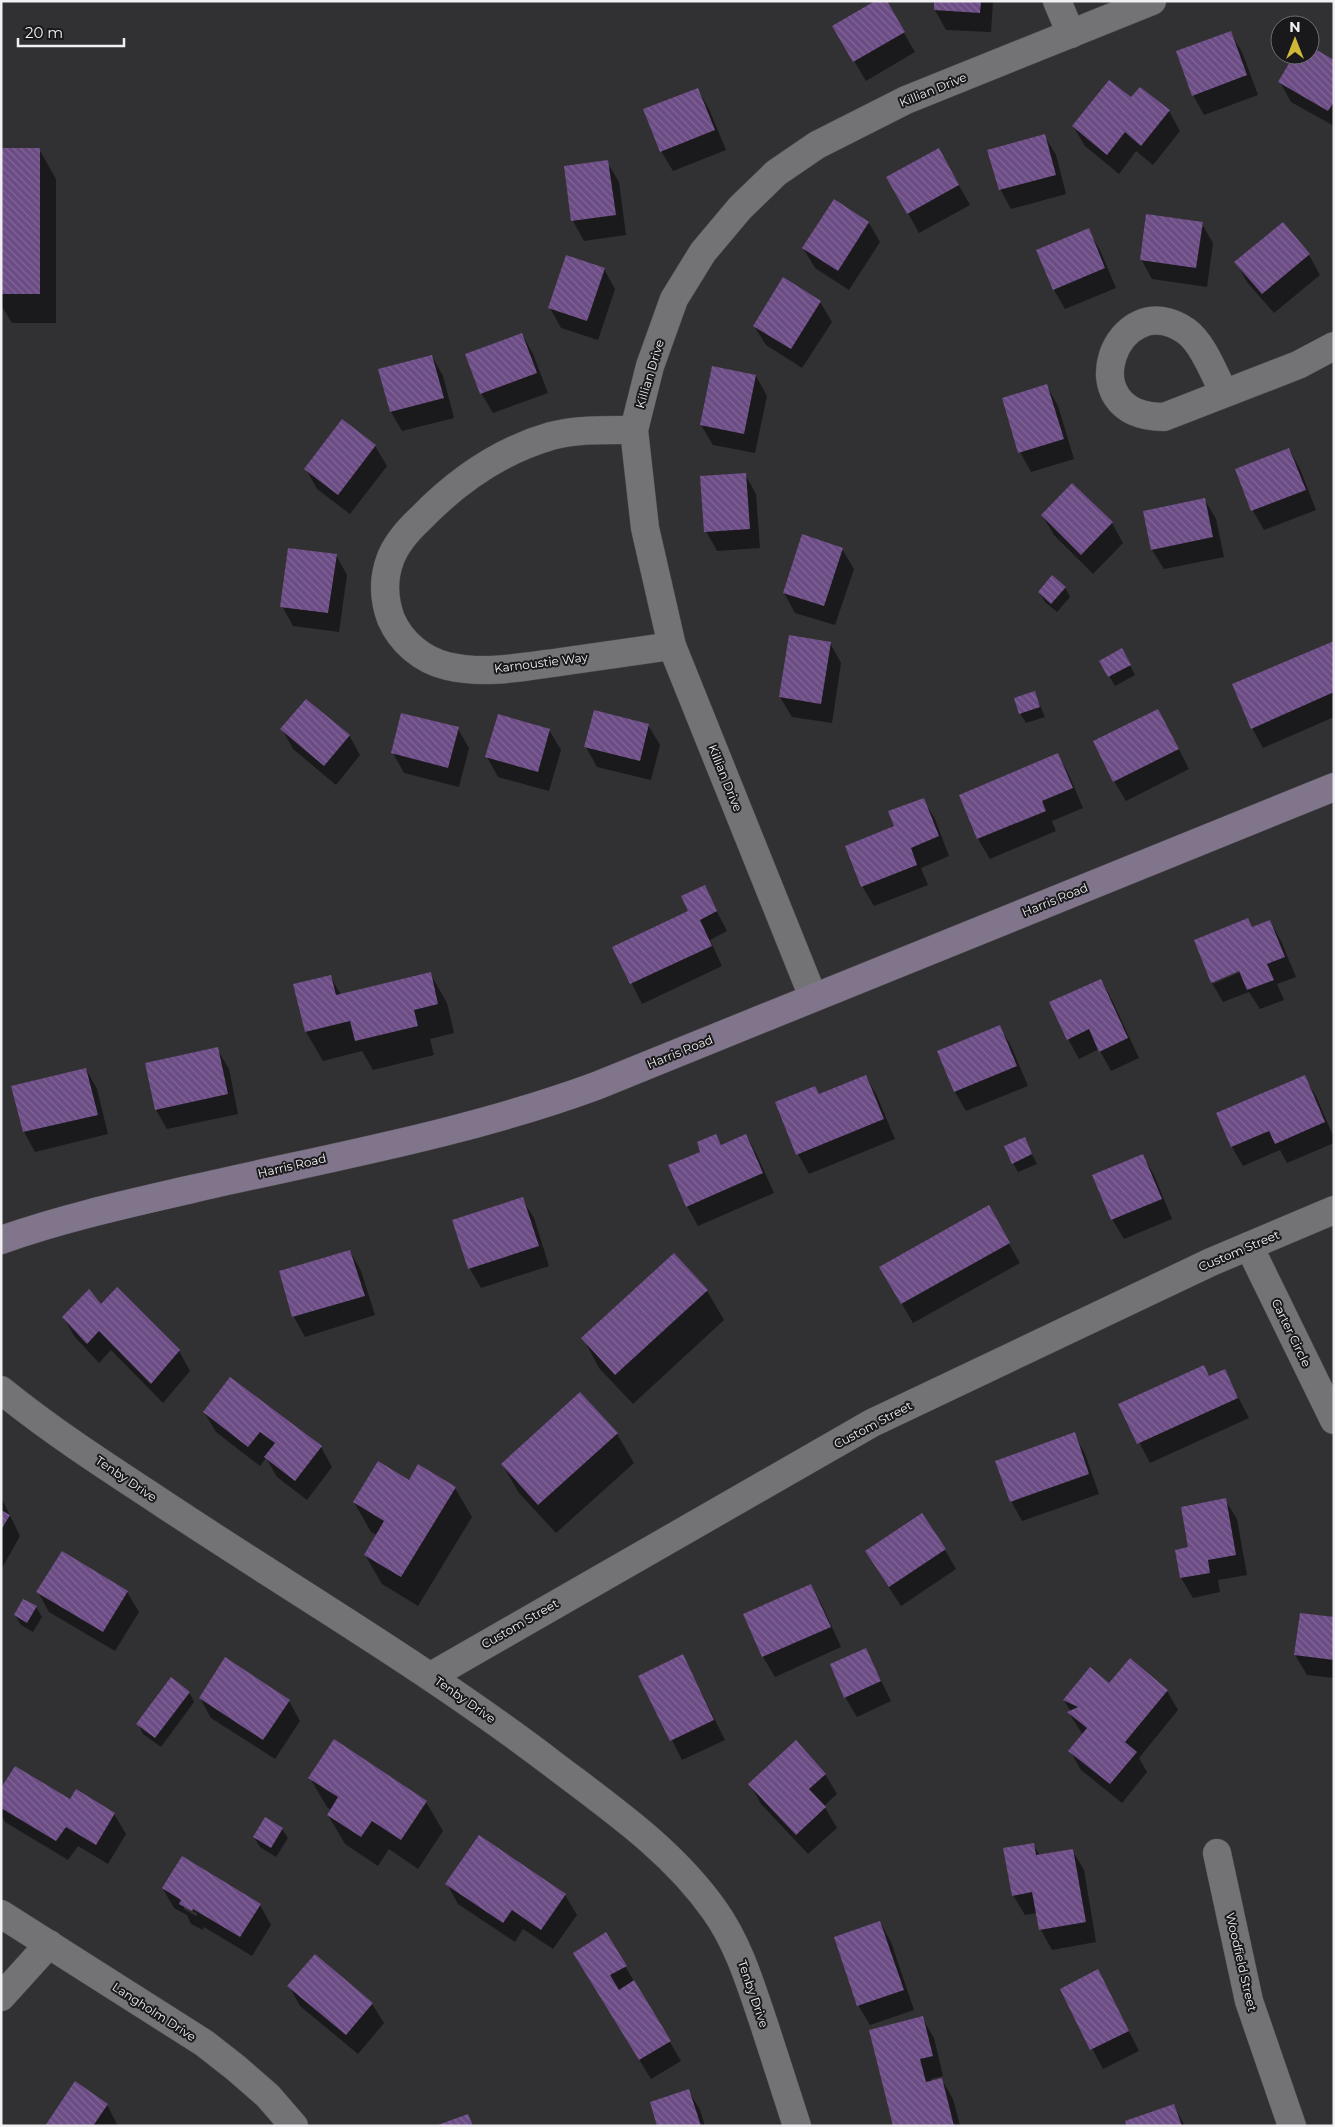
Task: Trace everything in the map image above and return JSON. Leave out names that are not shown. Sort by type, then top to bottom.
[{"type":"street","points":[[1057,1],[1071,34]]},
{"type":"street","name":"Killian Drive","points":[[813,997],[672,646],[645,528],[634,430],[650,366],[674,299],[703,252],[740,208],[776,174],[817,145],[906,100],[1152,1]]},
{"type":"street","points":[[1224,393],[1298,365],[1334,346]]},
{"type":"street","name":"Karnoustie Way","points":[[634,430],[582,430],[552,436],[500,456],[470,475],[437,502],[397,544],[385,576],[384,593],[394,626],[404,640],[430,660],[446,666],[486,670],[513,668],[672,646]]},
{"type":"street","name":"Harris Road","points":[[1,1240],[86,1213],[475,1125],[540,1107],[1334,787]]},
{"type":"street","name":"Custom Street","points":[[431,1676],[872,1423],[1211,1262],[1334,1210]]},
{"type":"street","name":"Carter Circle","points":[[1249,1246],[1334,1420]]},
{"type":"street","name":"Tenby Drive","points":[[1,1390],[70,1442],[212,1537],[431,1676],[524,1742],[648,1837],[690,1878],[716,1913],[737,1950],[756,2000],[796,2126]]},
{"type":"street","name":"Woodfield Street","points":[[1217,1852],[1249,2001],[1292,2126]]},
{"type":"street","name":"Langholm Drive","points":[[1,1914],[204,2044],[236,2068],[268,2096],[294,2126]]},
{"type":"street","points":[[1,1997],[49,1944]]},
{"type":"building","points":[[875,1],[887,1],[905,32],[853,62],[832,26]]},
{"type":"building","points":[[934,1],[981,1],[980,13],[934,10]]},
{"type":"building","points":[[1231,31],[1247,75],[1192,96],[1176,51]]},
{"type":"building","points":[[1320,52],[1334,60],[1334,102],[1328,111],[1278,82],[1288,65],[1320,65]]},
{"type":"building","points":[[1109,80],[1131,97],[1140,87],[1170,110],[1141,146],[1125,132],[1107,155],[1072,126]]},
{"type":"building","points":[[698,88],[715,130],[660,152],[643,109]]},
{"type":"building","points":[[1045,134],[1056,175],[999,190],[987,150]]},
{"type":"building","points":[[1,148],[40,148],[40,294],[1,294]]},
{"type":"building","points":[[939,148],[959,185],[907,214],[886,177]]},
{"type":"building","points":[[608,160],[616,215],[571,221],[564,166]]},
{"type":"building","points":[[834,199],[869,222],[838,271],[802,248]]},
{"type":"building","points":[[1146,214],[1203,222],[1196,268],[1140,260]]},
{"type":"building","points":[[1283,222],[1310,254],[1262,294],[1234,262]]},
{"type":"building","points":[[1089,228],[1105,268],[1053,290],[1036,250]]},
{"type":"building","points":[[566,255],[605,268],[587,321],[548,308]]},
{"type":"building","points":[[783,277],[821,301],[791,349],[753,326]]},
{"type":"building","points":[[522,333],[537,373],[480,394],[465,354]]},
{"type":"building","points":[[432,355],[444,398],[390,412],[378,369]]},
{"type":"building","points":[[712,366],[756,375],[744,434],[700,425]]},
{"type":"building","points":[[1047,384],[1064,439],[1018,453],[1002,398]]},
{"type":"building","points":[[342,419],[376,445],[338,495],[304,469]]},
{"type":"building","points":[[1289,448],[1306,490],[1251,511],[1235,469]]},
{"type":"building","points":[[746,473],[750,529],[704,532],[700,476]]},
{"type":"building","points":[[1072,483],[1113,522],[1081,555],[1041,515]]},
{"type":"building","points":[[1205,498],[1213,537],[1151,550],[1143,511]]},
{"type":"building","points":[[802,534],[843,548],[824,606],[783,593]]},
{"type":"building","points":[[288,548],[337,554],[328,613],[280,607]]},
{"type":"building","points":[[1052,575],[1066,587],[1051,604],[1038,592]]},
{"type":"building","points":[[789,635],[831,642],[821,704],[779,697]]},
{"type":"building","points":[[1334,641],[1334,692],[1251,729],[1232,684]]},
{"type":"building","points":[[1122,648],[1131,665],[1108,677],[1099,661]]},
{"type":"building","points":[[1035,691],[1040,707],[1019,714],[1014,698]]},
{"type":"building","points":[[306,699],[350,735],[324,766],[280,729]]},
{"type":"building","points":[[1158,709],[1179,749],[1113,782],[1093,741]]},
{"type":"building","points":[[594,710],[649,724],[640,761],[584,747]]},
{"type":"building","points":[[401,713],[459,727],[448,768],[391,753]]},
{"type":"building","points":[[498,714],[550,729],[538,772],[485,757]]},
{"type":"building","points":[[1058,753],[1073,788],[1042,801],[1046,811],[977,839],[959,795]]},
{"type":"building","points":[[924,798],[939,836],[911,848],[917,865],[861,887],[845,846],[894,826],[888,811]]},
{"type":"building","points":[[705,885],[717,911],[700,920],[712,946],[630,984],[612,947],[688,911],[681,896]]},
{"type":"building","points":[[1248,918],[1252,927],[1270,920],[1285,957],[1267,964],[1274,980],[1247,990],[1239,971],[1211,983],[1194,940]]},
{"type":"building","points":[[431,972],[438,1004],[414,1010],[418,1026],[355,1041],[350,1021],[305,1032],[293,984],[331,975],[336,995]]},
{"type":"building","points":[[1101,979],[1128,1038],[1099,1052],[1089,1029],[1067,1040],[1049,1002]]},
{"type":"building","points":[[1000,1025],[1017,1066],[954,1092],[937,1051]]},
{"type":"building","points":[[218,1047],[228,1094],[155,1110],[145,1063]]},
{"type":"building","points":[[86,1068],[98,1115],[23,1132],[11,1086]]},
{"type":"building","points":[[866,1075],[884,1119],[796,1155],[775,1102],[815,1086],[819,1094]]},
{"type":"building","points":[[1305,1075],[1325,1122],[1275,1144],[1269,1131],[1231,1147],[1216,1113]]},
{"type":"building","points":[[716,1134],[721,1145],[746,1134],[763,1173],[686,1207],[668,1165],[700,1152],[697,1142]]},
{"type":"building","points":[[1025,1137],[1032,1154],[1012,1164],[1004,1146]]},
{"type":"building","points":[[1143,1154],[1162,1199],[1111,1220],[1092,1175]]},
{"type":"building","points":[[523,1197],[539,1246],[468,1269],[452,1220]]},
{"type":"building","points":[[989,1205],[1010,1243],[901,1304],[879,1267]]},
{"type":"building","points":[[350,1250],[365,1296],[292,1317],[279,1271]]},
{"type":"building","points":[[674,1253],[708,1290],[615,1375],[581,1338]]},
{"type":"building","points":[[117,1287],[180,1350],[151,1384],[99,1331],[87,1344],[62,1317],[89,1289],[101,1304]]},
{"type":"building","points":[[1204,1365],[1209,1376],[1225,1369],[1238,1398],[1137,1444],[1118,1404]]},
{"type":"building","points":[[230,1377],[322,1446],[295,1481],[264,1457],[275,1443],[260,1432],[248,1447],[203,1412]]},
{"type":"building","points":[[580,1392],[618,1433],[538,1505],[501,1464]]},
{"type":"building","points":[[1075,1432],[1089,1474],[1010,1502],[995,1461]]},
{"type":"building","points":[[378,1461],[409,1480],[418,1464],[456,1487],[401,1577],[364,1555],[384,1521],[353,1502]]},
{"type":"building","points":[[1226,1498],[1236,1555],[1208,1560],[1210,1573],[1180,1578],[1175,1550],[1188,1547],[1181,1507]]},
{"type":"building","points":[[1,1510],[10,1515],[1,1530]]},
{"type":"building","points":[[922,1513],[946,1549],[889,1587],[865,1551]]},
{"type":"building","points":[[62,1551],[128,1591],[103,1632],[36,1592]]},
{"type":"building","points":[[811,1584],[831,1627],[762,1657],[743,1614]]},
{"type":"building","points":[[23,1599],[37,1606],[27,1623],[14,1615]]},
{"type":"building","points":[[1300,1613],[1334,1617],[1334,1660],[1294,1655]]},
{"type":"building","points":[[866,1648],[881,1681],[844,1698],[830,1664]]},
{"type":"building","points":[[683,1654],[714,1720],[670,1741],[638,1676]]},
{"type":"building","points":[[225,1657],[290,1700],[263,1740],[199,1698]]},
{"type":"building","points":[[1130,1658],[1168,1690],[1125,1742],[1137,1752],[1110,1784],[1068,1751],[1087,1728],[1067,1712],[1078,1707],[1063,1700],[1090,1667],[1109,1683]]},
{"type":"building","points":[[171,1677],[190,1692],[155,1738],[136,1724]]},
{"type":"building","points":[[334,1739],[427,1801],[401,1840],[372,1821],[361,1837],[327,1815],[338,1797],[308,1778]]},
{"type":"building","points":[[796,1740],[826,1774],[809,1789],[826,1807],[796,1835],[748,1784]]},
{"type":"building","points":[[15,1766],[70,1799],[76,1789],[115,1813],[96,1845],[66,1827],[56,1841],[1,1808],[1,1788]]},
{"type":"building","points":[[265,1817],[283,1828],[271,1848],[253,1837]]},
{"type":"building","points":[[479,1835],[566,1894],[541,1930],[512,1910],[503,1923],[445,1884]]},
{"type":"building","points":[[1034,1843],[1036,1855],[1073,1849],[1086,1922],[1039,1930],[1032,1892],[1012,1896],[1003,1848]]},
{"type":"building","points":[[182,1856],[261,1904],[240,1937],[193,1909],[192,1911],[179,1904],[181,1900],[162,1888]]},
{"type":"building","points":[[880,1921],[904,1990],[857,2006],[834,1937]]},
{"type":"building","points":[[606,1932],[627,1966],[610,1975],[619,1990],[634,1980],[671,2041],[639,2060],[573,1953]]},
{"type":"building","points":[[315,1954],[373,2003],[346,2035],[287,1986]]},
{"type":"building","points":[[1098,1969],[1129,2031],[1090,2050],[1060,1989]]},
{"type":"building","points":[[923,2016],[933,2056],[920,2059],[926,2082],[942,2078],[954,2126],[893,2126],[869,2030]]},
{"type":"building","points":[[75,2081],[108,2104],[93,2126],[45,2126]]},
{"type":"building","points":[[689,2089],[701,2126],[657,2126],[650,2102]]},
{"type":"building","points":[[1174,2104],[1182,2126],[1127,2126],[1125,2121]]},
{"type":"building","points":[[468,2114],[473,2126],[435,2126]]}]
